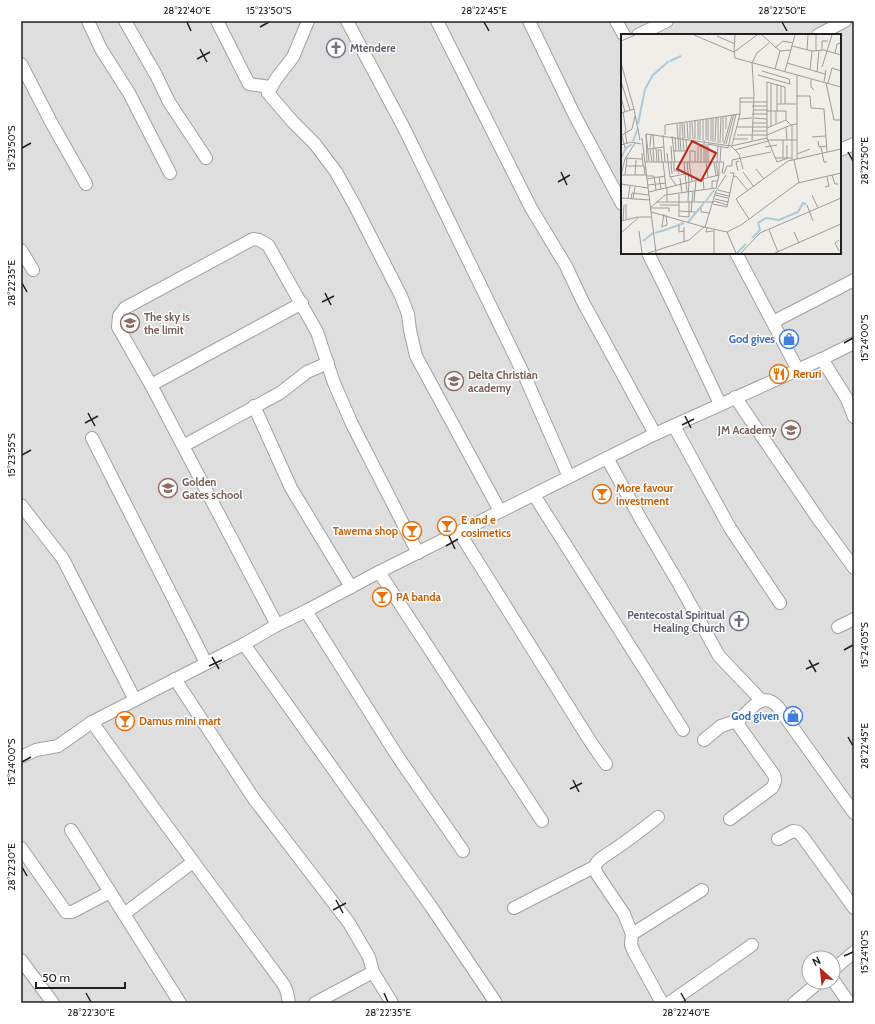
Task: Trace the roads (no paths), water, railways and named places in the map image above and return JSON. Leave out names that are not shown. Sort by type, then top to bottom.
[{"type":"street","points":[[88,21],[101,49],[129,93],[170,173]]},
{"type":"street","points":[[125,21],[156,75],[169,102],[206,158]]},
{"type":"street","points":[[217,21],[249,84],[271,87]]},
{"type":"street","points":[[308,21],[293,58],[268,93],[293,122],[315,144],[336,172],[354,204],[408,314],[416,356],[500,512]]},
{"type":"street","points":[[347,21],[404,128],[526,379],[569,477]]},
{"type":"street","points":[[437,21],[531,208],[566,266],[583,302],[655,434]]},
{"type":"street","points":[[529,21],[574,114],[621,202]]},
{"type":"street","points":[[616,21],[623,34]]},
{"type":"street","points":[[640,34],[667,21]]},
{"type":"street","points":[[820,34],[846,21]]},
{"type":"street","points":[[21,64],[51,122],[86,184]]},
{"type":"street","points":[[841,150],[854,144]]},
{"type":"street","points":[[277,625],[151,385],[118,326],[119,316],[125,308],[253,239],[258,240],[268,246],[302,303],[317,332],[334,383],[352,424],[418,554]]},
{"type":"street","points":[[21,250],[33,270]]},
{"type":"street","points":[[649,254],[666,287],[720,404]]},
{"type":"street","points":[[737,254],[798,370]]},
{"type":"street","points":[[773,322],[854,280]]},
{"type":"street","points":[[151,385],[302,303]]},
{"type":"street","points":[[21,757],[36,750],[58,746],[92,722],[244,644],[277,625],[379,572],[418,554],[655,434],[798,370],[854,343]]},
{"type":"street","points":[[822,359],[847,399],[854,417]]},
{"type":"street","points":[[183,446],[280,393],[307,372],[328,363]]},
{"type":"street","points":[[735,397],[819,520],[854,568]]},
{"type":"street","points":[[254,406],[291,488],[350,587]]},
{"type":"street","points":[[674,426],[730,528],[780,603]]},
{"type":"street","points":[[92,438],[206,663]]},
{"type":"street","points":[[607,458],[719,656],[761,700]]},
{"type":"street","points":[[534,495],[683,730]]},
{"type":"street","points":[[21,505],[63,559],[135,700]]},
{"type":"street","points":[[459,532],[590,741],[606,764]]},
{"type":"street","points":[[379,572],[542,821]]},
{"type":"street","points":[[306,611],[388,741],[463,851]]},
{"type":"street","points":[[838,627],[854,618]]},
{"type":"street","points":[[244,644],[430,905],[496,1003]]},
{"type":"street","points":[[176,679],[254,799],[349,923],[369,957],[373,972],[392,1003]]},
{"type":"street","points":[[704,740],[721,726],[739,720],[761,700],[770,700],[778,707],[854,813]]},
{"type":"street","points":[[730,819],[772,788],[776,779],[742,731],[739,726],[739,720]]},
{"type":"street","points":[[92,722],[284,985],[289,1003]]},
{"type":"street","points":[[514,908],[594,867],[596,862],[602,857],[615,850],[658,817]]},
{"type":"street","points":[[71,830],[180,1003]]},
{"type":"street","points":[[778,839],[794,831],[798,832],[854,908]]},
{"type":"street","points":[[21,848],[66,912],[72,912],[110,892]]},
{"type":"street","points":[[124,914],[193,862]]},
{"type":"street","points":[[594,867],[596,874],[624,914],[632,934],[632,945],[634,952],[662,1003]]},
{"type":"street","points":[[632,934],[702,890]]},
{"type":"street","points":[[669,1003],[752,945]]},
{"type":"street","points":[[841,963],[854,952]]},
{"type":"street","points":[[21,960],[53,1003]]},
{"type":"street","points":[[315,1003],[373,972]]},
{"type":"street","points":[[794,1003],[809,990]]},
{"type":"street","points":[[840,990],[849,1003]]},
{"type":"place","name":"Mtendere","points":[[336,48]]},
{"type":"place","name":"The sky is the limit","points":[[130,323]]},
{"type":"place","name":"God gives","points":[[789,339]]},
{"type":"place","name":"Reruri","points":[[779,374]]},
{"type":"place","name":"Delta Christian academy","points":[[454,381]]},
{"type":"place","name":"JM Academy","points":[[791,430]]},
{"type":"place","name":"Golden Gates school","points":[[168,488]]},
{"type":"place","name":"More favour investment","points":[[602,494]]},
{"type":"place","name":"E and e cosimetics","points":[[447,526]]},
{"type":"place","name":"Tawema shop","points":[[412,531]]},
{"type":"place","name":"PA banda","points":[[382,597]]},
{"type":"place","name":"Pentecostal Spiritual Healing Church","points":[[739,621]]},
{"type":"place","name":"God given","points":[[793,716]]},
{"type":"place","name":"Damus mini mart","points":[[125,721]]}]
